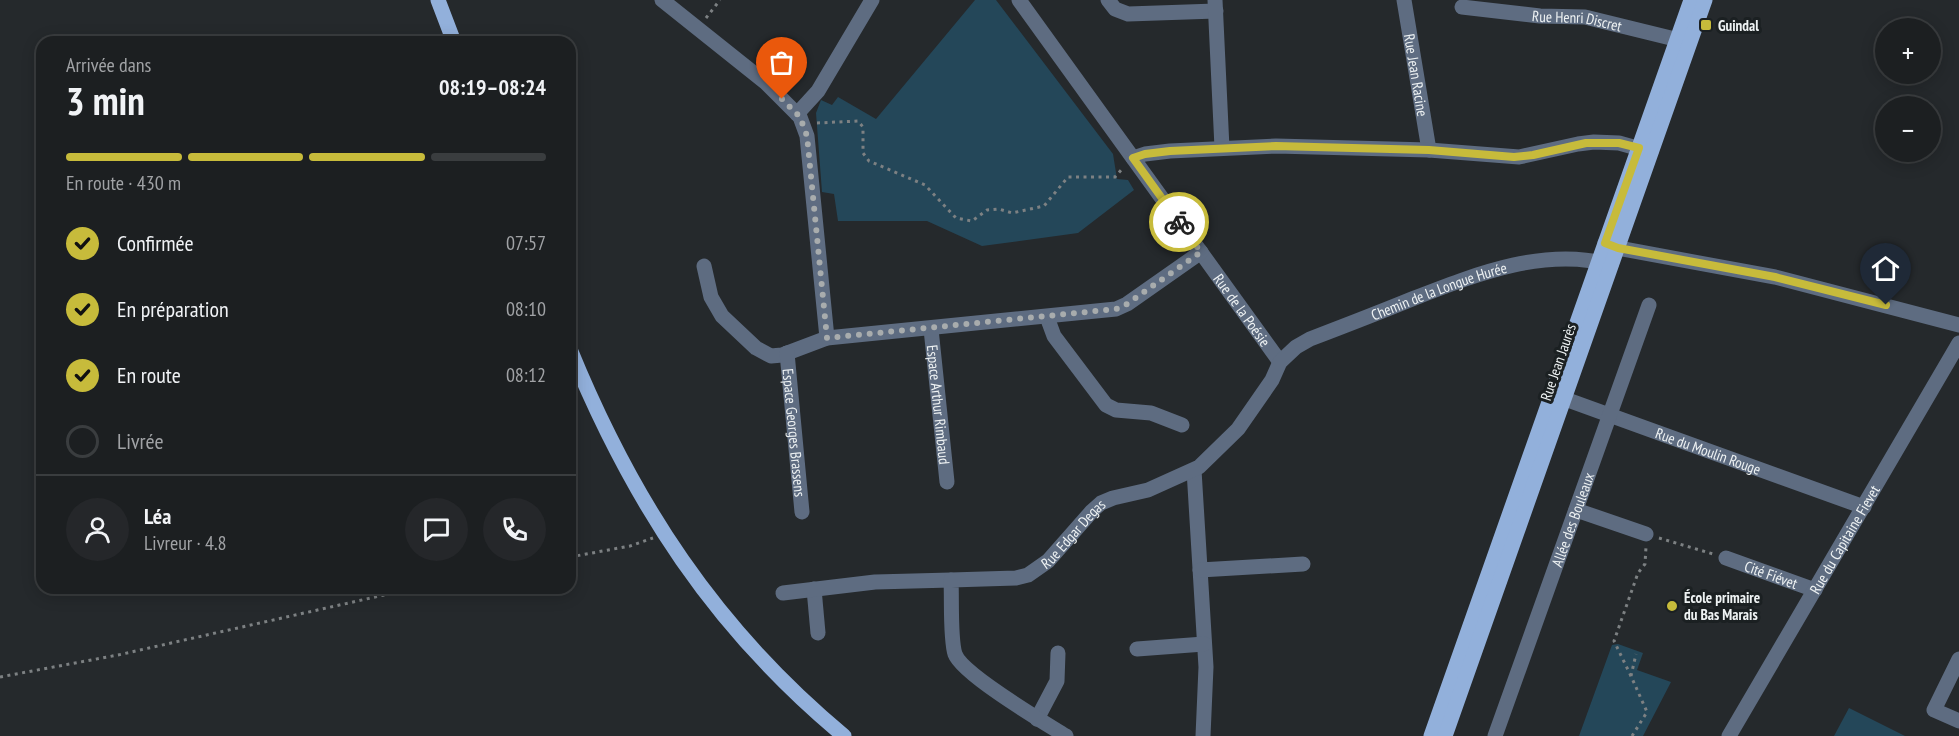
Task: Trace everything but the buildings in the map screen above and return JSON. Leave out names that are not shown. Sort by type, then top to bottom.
[{"type":"main road","points":[[438,0],[452,36]]},
{"type":"main road","name":"Rue Jean Jaurès","points":[[1684,41],[1691,0]]},
{"type":"main road","name":"Rue Jean Jaurès","points":[[1445,736],[1558,397],[1645,150],[1684,41],[1705,0]]},
{"type":"main road","points":[[576,363],[607,434],[663,533],[713,602],[748,644],[793,690],[844,736]]},
{"type":"main road","name":"Rue Jean Jaurès","points":[[1431,736],[1558,397]]},
{"type":"street","points":[[662,0],[762,78],[800,119],[807,136],[827,338]]},
{"type":"street","points":[[800,119],[872,0]]},
{"type":"street","name":"Rue de la Poésie","points":[[1019,0],[1280,362],[1272,380],[1238,429],[1194,470]]},
{"type":"street","points":[[1108,0],[1115,9],[1128,14],[1216,5],[1222,148]]},
{"type":"street","name":"Rue Jean Racine","points":[[1404,0],[1429,150]]},
{"type":"street","name":"Rue Henri Discret","points":[[1462,7],[1514,6],[1547,16],[1585,17],[1684,41]]},
{"type":"street","points":[[1133,158],[1150,153],[1276,146],[1429,150],[1520,157],[1586,143],[1619,143],[1645,150]]},
{"type":"street","points":[[1612,245],[1775,277],[1959,325]]},
{"type":"street","points":[[704,266],[713,304],[728,323],[756,348],[767,355],[777,356],[827,338],[1108,311],[1121,307],[1201,252]]},
{"type":"street","name":"Chemin de la Longue Hurée","points":[[1280,362],[1289,352],[1310,339],[1484,272],[1514,265],[1578,258],[1605,264]]},
{"type":"street","name":"Allée des Bouleaux","points":[[1496,736],[1650,305]]},
{"type":"street","points":[[1047,317],[1054,336],[1101,399],[1111,408],[1150,413],[1182,425]]},
{"type":"street","name":"Espace Arthur Rimbaud","points":[[931,329],[947,482]]},
{"type":"street","name":"Rue du Capitaine Fievet","points":[[1729,736],[1959,343]]},
{"type":"street","name":"Espace Georges Brassens","points":[[787,353],[802,512]]},
{"type":"street","name":"Rue du Moulin Rouge","points":[[1558,397],[1864,507]]},
{"type":"street","points":[[1194,470],[1206,682],[1203,736]]},
{"type":"street","name":"Rue Edgar Degas","points":[[783,592],[884,581],[1016,578],[1028,575],[1044,565],[1101,503],[1148,490],[1194,470]]},
{"type":"street","points":[[1576,510],[1646,534]]},
{"type":"street","name":"Cité Fiévet","points":[[1726,558],[1815,590]]},
{"type":"street","points":[[1200,570],[1303,564]]},
{"type":"street","points":[[951,580],[954,649],[958,660],[966,670],[1066,736]]},
{"type":"street","points":[[814,589],[818,633]]},
{"type":"street","points":[[1137,649],[1204,645]]},
{"type":"street","points":[[1037,719],[1057,681],[1058,653]]},
{"type":"street","points":[[1959,659],[1934,710],[1959,721]]},
{"type":"path","points":[[698,29],[720,0]]},
{"type":"path","points":[[800,119],[858,121],[863,127],[863,153],[869,161],[925,185],[956,218],[972,221],[987,210],[999,209],[1012,213],[1044,206],[1068,177],[1114,177],[1133,158]]},
{"type":"path","points":[[576,556],[639,544],[663,533]]},
{"type":"path","points":[[1632,736],[1647,712],[1614,641],[1638,573],[1645,564],[1646,534],[1726,558]]},
{"type":"path","points":[[0,677],[152,648],[389,594]]},
{"type":"path","points":[[1631,676],[1636,654]]},
{"type":"shaded area","points":[[975,0],[996,0],[1113,154],[1117,179],[1128,180],[1134,190],[1078,233],[982,246],[927,221],[838,221],[834,194],[822,192],[816,113],[821,100],[832,105],[838,97],[876,119]]},
{"type":"shaded area","points":[[1618,644],[1643,653],[1637,670],[1671,682],[1643,736],[1579,736],[1612,645]]},
{"type":"shaded area","points":[[1849,708],[1905,736],[1834,736]]},
{"type":"way so far","points":[[782,99],[800,117],[807,136],[827,338],[1116,309],[1127,304],[1201,252],[1179,222]]},
{"type":"place","name":"Guindal","points":[[1706,25]]},
{"type":"place","name":"École primaire du Bas Marais","points":[[1672,606]]},
{"type":"route","points":[[1179,222],[1133,158],[1170,151],[1276,146],[1429,150],[1520,157],[1578,144],[1619,143],[1639,148],[1605,243],[1618,248],[1775,277],[1886,305]]}]
